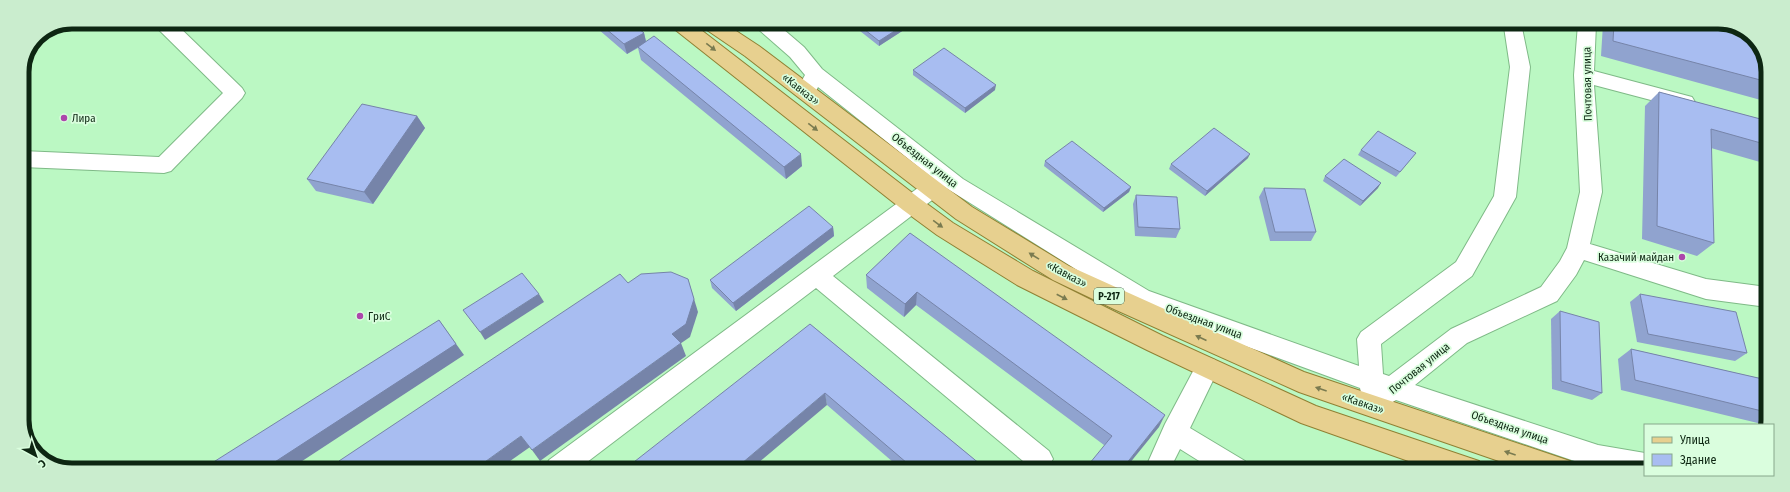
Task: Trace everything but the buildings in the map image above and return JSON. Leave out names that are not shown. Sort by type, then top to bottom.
[{"type":"main road","name":"«Кавказ»","points":[[688,29],[911,204],[945,229],[1025,278],[1207,368],[1310,415],[1450,463]]},
{"type":"main road","name":"«Кавказ»","points":[[720,29],[752,51],[810,83],[964,213],[1061,273],[1122,302],[1299,381],[1540,463]]},
{"type":"street","points":[[29,159],[164,165],[235,93],[170,29]]},
{"type":"street","name":"Объездная улица","points":[[771,29],[797,52],[810,83],[956,185],[1141,298],[1371,381],[1598,457],[1633,463]]},
{"type":"street","name":"Почтовая улица","points":[[1373,406],[1369,339],[1464,269],[1505,197],[1520,67],[1514,29]]},
{"type":"street","name":"Почтовая улица","points":[[1373,406],[1393,388],[1459,336],[1549,294],[1568,268],[1578,249],[1591,192],[1584,75],[1587,29]]},
{"type":"street","points":[[1584,75],[1699,106]]},
{"type":"street","points":[[566,463],[933,188]]},
{"type":"street","points":[[1578,249],[1706,289],[1761,297]]},
{"type":"street","points":[[816,275],[1040,459],[1037,463]]},
{"type":"street","points":[[1160,463],[1207,368]]},
{"type":"street","points":[[1174,432],[1225,463]]},
{"type":"place","name":"Лира","points":[[64,118]]},
{"type":"place","name":"Казачий майдан","points":[[1682,257]]},
{"type":"place","name":"ГриС","points":[[360,316]]}]
